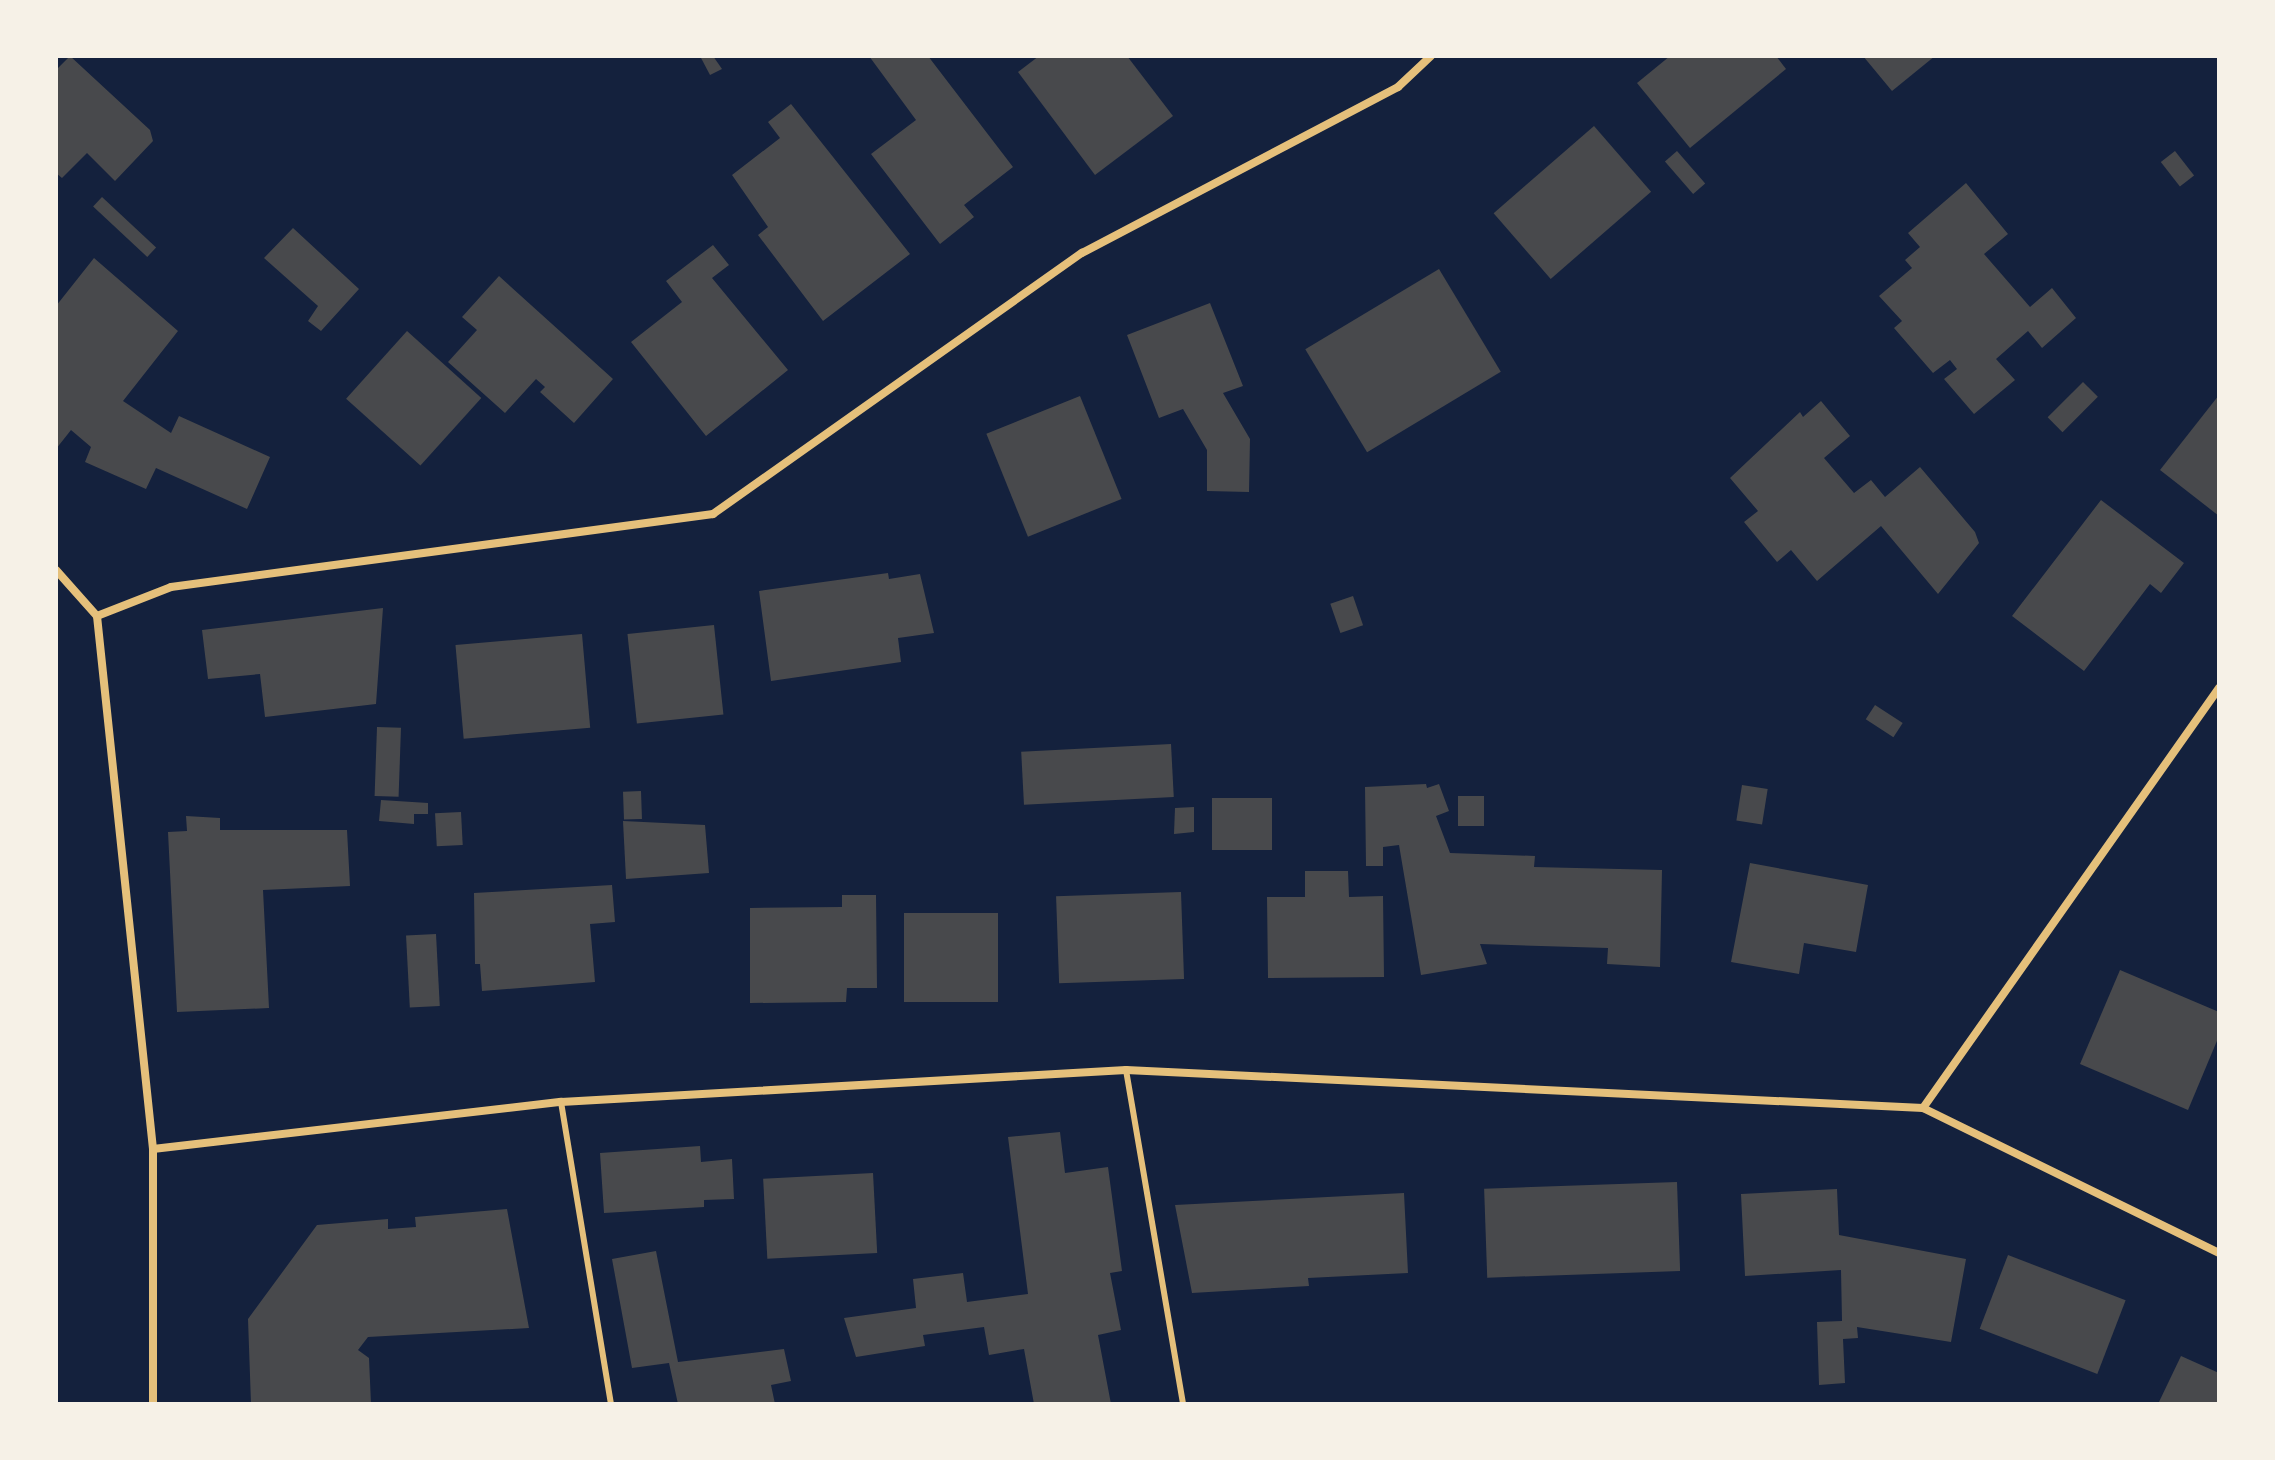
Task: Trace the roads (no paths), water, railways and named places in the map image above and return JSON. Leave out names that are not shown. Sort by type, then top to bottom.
[{"type":"street","points":[[97,616],[171,587],[713,514],[1082,253],[1398,87],[1431,56]]},
{"type":"street","points":[[56,570],[97,616],[153,1149],[153,1404]]},
{"type":"street","points":[[1923,1108],[2219,688]]},
{"type":"street","points":[[153,1149],[561,1102],[1126,1070],[1923,1108],[2219,1253]]},
{"type":"lane","points":[[1126,1070],[1183,1404]]},
{"type":"lane","points":[[561,1102],[611,1404]]}]
